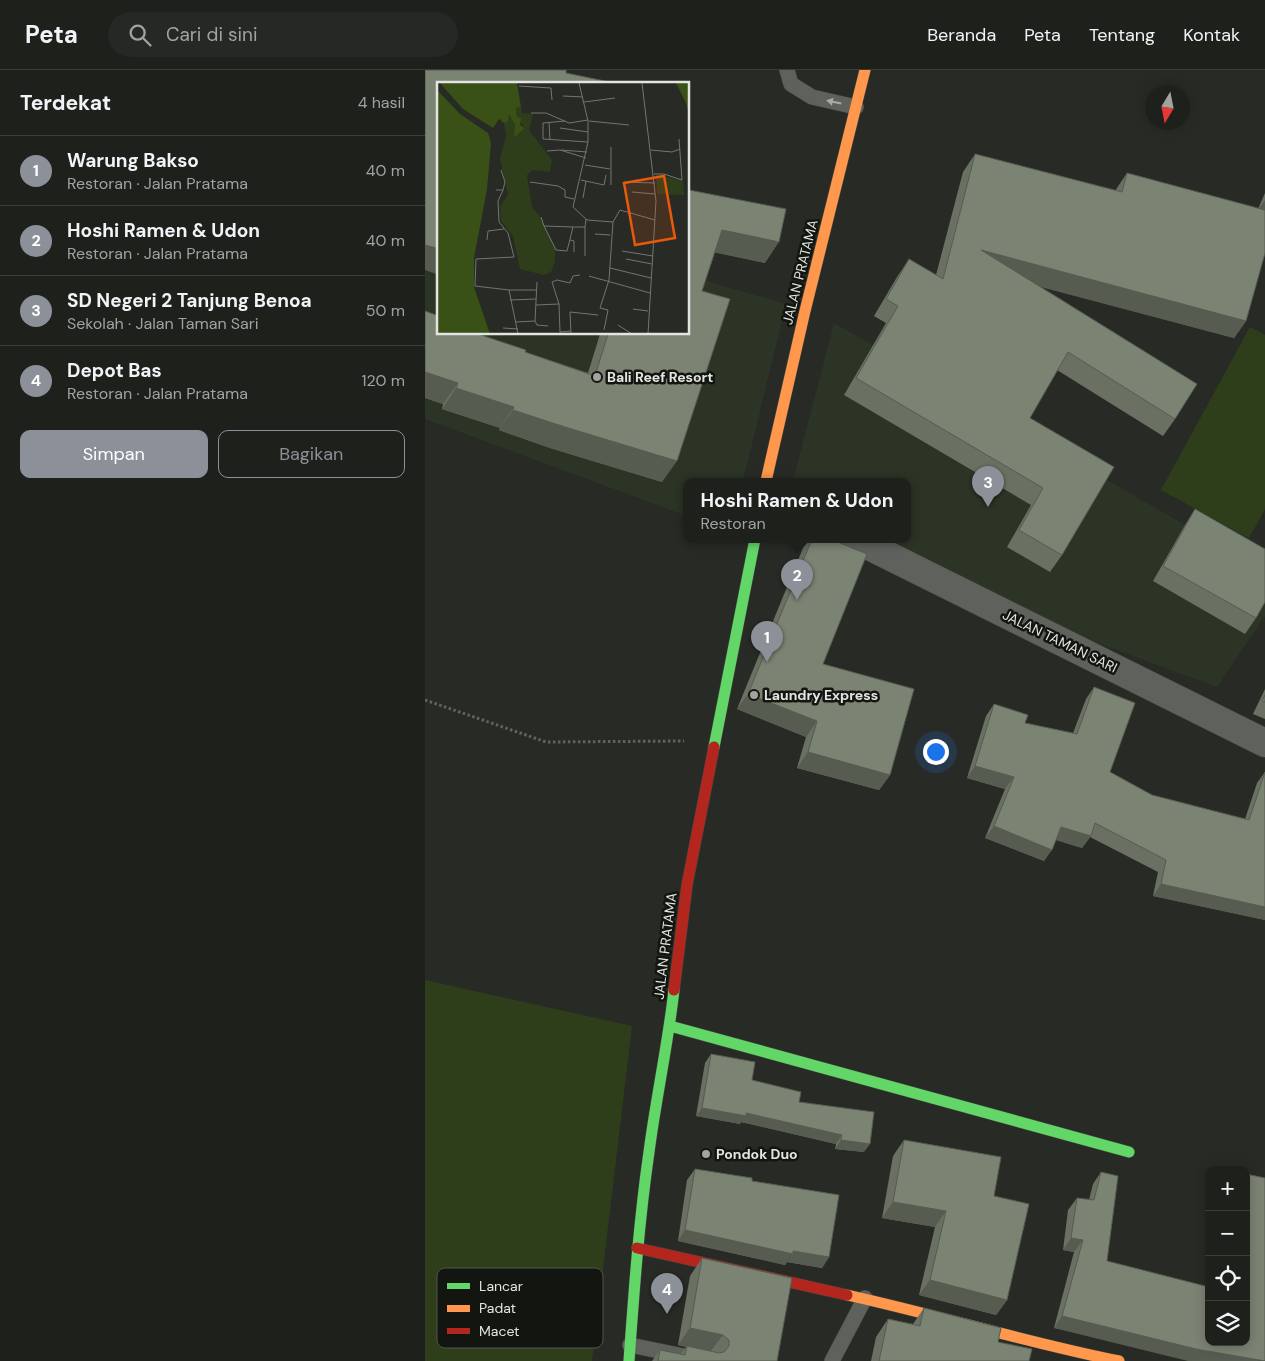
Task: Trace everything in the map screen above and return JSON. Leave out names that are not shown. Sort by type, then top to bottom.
[{"type":"street","name":"JALAN PRATAMA","points":[[768,478],[805,311],[865,70]]},
{"type":"street","name":"JALAN PRATAMA","points":[[629,1361],[637,1248],[649,1151],[670,1026],[687,885],[754,543]]},
{"type":"street","name":"JALAN TAMAN SARI","points":[[863,543],[1265,743]]},
{"type":"street","points":[[670,1026],[1129,1152]]},
{"type":"street","points":[[637,1248],[865,1298],[1083,1358],[1119,1361]]},
{"type":"lane","points":[[787,70],[791,84],[812,97],[856,107]]},
{"type":"lane","points":[[832,1361],[865,1298]]},
{"type":"lane","points":[[631,1345],[708,1361]]},
{"type":"path","points":[[425,700],[546,742],[714,741]]},
{"type":"shaded area","name":"Bali Reef Resort","points":[[425,200],[437,203],[437,335],[690,335],[690,276],[786,304],[744,478],[683,478],[683,515],[425,419]]},
{"type":"shaded area","points":[[834,323],[1265,571],[1265,616],[1217,687],[1000,607],[887,543],[911,543],[911,478],[794,478]]},
{"type":"green space","points":[[1250,327],[1265,335],[1265,509],[1249,538],[1161,490]]},
{"type":"green space","points":[[425,980],[632,1026],[603,1269],[437,1268],[437,1348],[594,1348],[592,1361],[425,1361]]},
{"type":"building","points":[[425,70],[566,70],[566,73],[609,82],[437,82],[437,248],[425,245]]},
{"type":"building","points":[[975,154],[1122,192],[1127,173],[1265,210],[1265,253],[1246,321],[981,250],[1197,384],[1175,419],[1068,352],[1030,418],[1114,467],[1062,555],[1019,530],[1043,488],[856,378],[898,306],[886,299],[909,259],[943,279]]},
{"type":"building","points":[[690,190],[786,209],[779,242],[722,230],[702,291],[730,299],[677,461],[513,410],[514,407],[456,388],[458,383],[425,372],[425,311],[437,315],[437,335],[481,335],[595,376],[608,335],[690,335]]},
{"type":"building","points":[[1195,509],[1265,549],[1265,602],[1256,618],[1163,566]]},
{"type":"building","points":[[810,543],[840,543],[867,554],[823,664],[914,689],[890,775],[808,752],[817,721],[748,694]]},
{"type":"building","points":[[1094,687],[1135,703],[1110,772],[1152,795],[1249,820],[1265,772],[1265,907],[1161,884],[1166,860],[1095,823],[1091,836],[1061,827],[1052,850],[994,826],[1014,777],[975,766],[994,704],[1028,715],[1025,723],[1077,734]]},
{"type":"building","points":[[711,1054],[755,1062],[752,1080],[801,1092],[799,1102],[874,1112],[870,1144],[841,1140],[842,1135],[746,1113],[746,1116],[702,1108]]},
{"type":"building","points":[[904,1140],[1001,1157],[994,1196],[1029,1204],[1007,1300],[930,1280],[946,1211],[893,1202]]},
{"type":"building","points":[[695,1169],[752,1178],[752,1181],[839,1195],[829,1257],[793,1251],[793,1254],[685,1230]]},
{"type":"building","points":[[1101,1172],[1118,1176],[1107,1261],[1205,1286],[1205,1346],[1250,1346],[1250,1175],[1265,1178],[1265,1361],[1196,1349],[1062,1316],[1083,1240],[1071,1238],[1077,1198],[1094,1200]]},
{"type":"building","points":[[702,1258],[792,1278],[777,1361],[658,1361],[660,1350],[685,1355],[687,1346],[719,1353],[724,1352],[729,1346],[729,1340],[723,1335],[690,1328]]},
{"type":"building","points":[[924,1308],[1001,1328],[998,1342],[1032,1349],[1029,1361],[879,1361],[888,1319],[920,1326]]},
{"type":"traffic: fast","points":[[714,747],[754,543]]},
{"type":"traffic: fast","points":[[629,1361],[645,1178],[674,990]]},
{"type":"traffic: fast","points":[[670,1026],[1129,1152]]},
{"type":"traffic: slow","points":[[767,478],[805,311],[865,70]]},
{"type":"traffic: slow","points":[[847,1295],[1119,1361]]},
{"type":"traffic: jam","points":[[674,990],[687,885],[714,747]]},
{"type":"traffic: jam","points":[[637,1248],[847,1295]]},
{"type":"place","name":"Bali Reef Resort","points":[[597,377]]},
{"type":"place","name":"SD Negeri 2 Tanjung Benoa","points":[[988,507]]},
{"type":"place","name":"Hoshi Ramen & Udon","points":[[797,600]]},
{"type":"place","name":"Warung Bakso","points":[[767,662]]},
{"type":"place","name":"Laundry Express","points":[[754,695]]},
{"type":"place","name":"Pondok Duo","points":[[706,1154]]},
{"type":"place","name":"Depot Bas","points":[[667,1314]]}]
